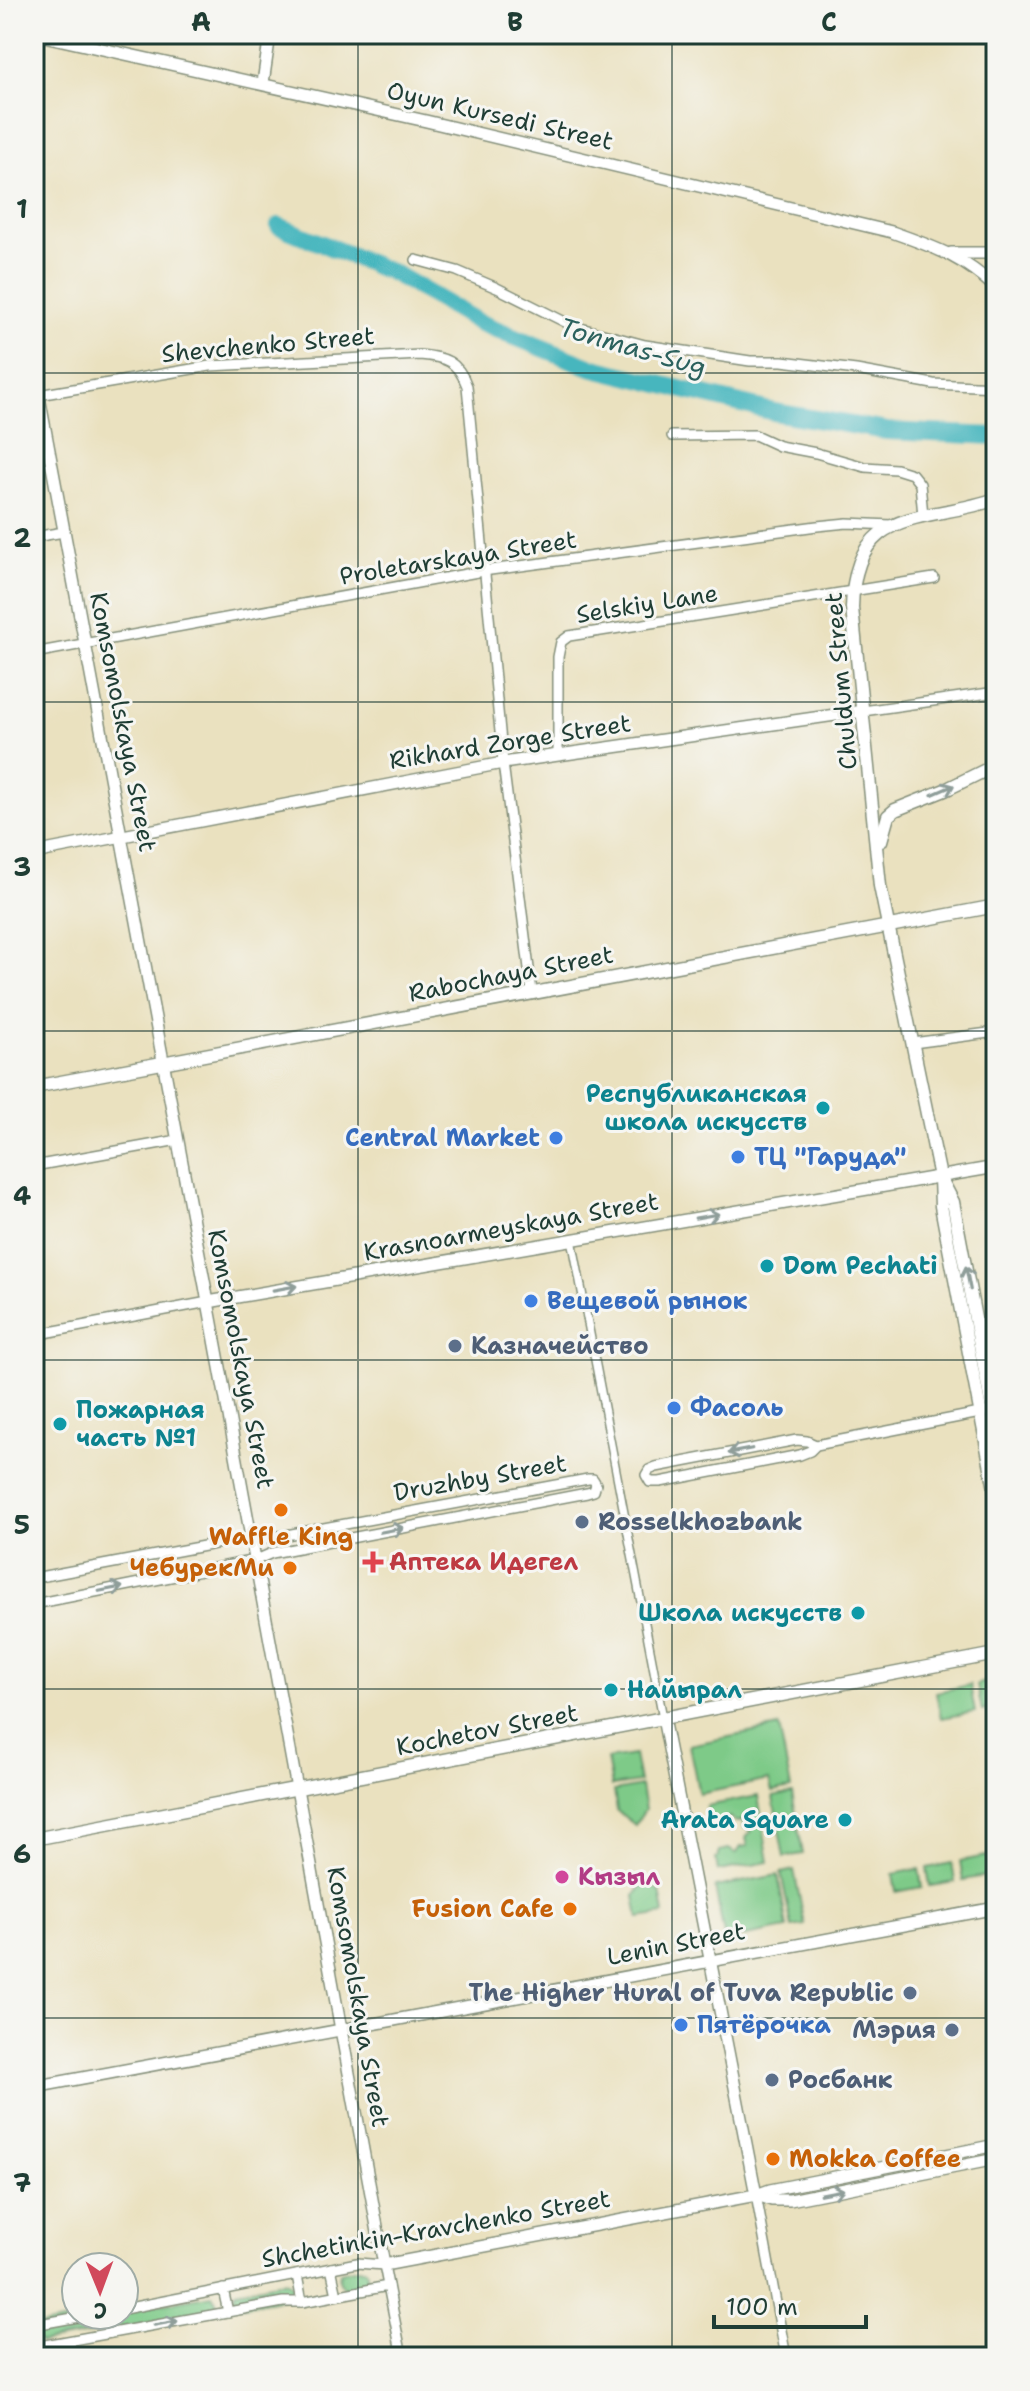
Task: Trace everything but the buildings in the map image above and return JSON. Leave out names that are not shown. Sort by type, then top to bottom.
[{"type":"main road","points":[[996,264],[996,286]]},
{"type":"main road","name":"Chuldum Street","points":[[996,499],[891,525],[870,542],[859,563],[852,591],[877,859],[940,1177],[941,1206],[986,1411],[996,1494]]},
{"type":"main road","points":[[962,508],[996,507]]},
{"type":"main road","points":[[873,798],[880,805],[895,810],[996,765]]},
{"type":"main road","name":"Chuldum Street","points":[[877,859],[888,816],[895,810]]},
{"type":"main road","name":"Rabochaya Street","points":[[34,1087],[996,906]]},
{"type":"main road","name":"Chuldum Street","points":[[986,1411],[996,1429]]},
{"type":"main road","name":"Kochetov Street","points":[[34,1839],[996,1654]]},
{"type":"street","name":"Oyun Kursedi Street","points":[[35,34],[263,83],[892,232],[951,253],[996,286]]},
{"type":"street","points":[[263,83],[270,34]]},
{"type":"street","points":[[985,34],[996,46]]},
{"type":"street","name":"Oyun Kursedi Street","points":[[951,253],[996,253]]},
{"type":"street","points":[[416,260],[457,271],[573,326],[645,345],[750,361],[782,361],[841,368],[933,384],[996,387]]},
{"type":"street","name":"Shevchenko Street","points":[[36,395],[210,366],[420,355],[437,357],[457,366],[467,386],[483,571]]},
{"type":"street","name":"Komsomolskaya Street","points":[[34,370],[36,395],[122,837],[402,2357]]},
{"type":"street","points":[[672,436],[755,435],[779,446],[865,467],[896,469],[912,474],[920,484],[923,515]]},
{"type":"street","name":"Proletarskaya Street","points":[[34,653],[483,571],[817,526],[847,523],[891,525]]},
{"type":"street","points":[[34,537],[64,532]]},
{"type":"street","points":[[483,571],[532,992]]},
{"type":"street","points":[[852,591],[934,578]]},
{"type":"street","name":"Selskiy Lane","points":[[558,754],[558,657],[561,642],[569,636],[852,591]]},
{"type":"street","name":"Rikhard Zorge Street","points":[[34,853],[503,763],[996,692]]},
{"type":"street","points":[[913,1043],[996,1032]]},
{"type":"street","points":[[34,1166],[178,1140]]},
{"type":"street","name":"Krasnoarmeyskaya Street","points":[[34,1335],[208,1302],[996,1167]]},
{"type":"street","points":[[572,1239],[786,2357]]},
{"type":"street","points":[[816,1445],[797,1440],[656,1467],[646,1475],[650,1482],[660,1482],[800,1455],[816,1445],[986,1411]]},
{"type":"street","name":"Druzhby Street","points":[[34,1578],[588,1479],[593,1479],[596,1484],[594,1491],[587,1493],[272,1553],[256,1560],[36,1604]]},
{"type":"street","points":[[495,1496],[498,1510]]},
{"type":"street","points":[[34,1587],[36,1604]]},
{"type":"street","name":"Lenin Street","points":[[34,2087],[996,1908]]},
{"type":"street","name":"Shchetinkin-Kravchenko Street","points":[[140,2306],[357,2263],[384,2265],[756,2195],[996,2145]]},
{"type":"street","name":"Shchetinkin-Kravchenko Street","points":[[756,2195],[772,2200],[790,2200],[996,2159]]},
{"type":"street","points":[[331,2268],[337,2295]]},
{"type":"street","points":[[297,2275],[302,2302]]},
{"type":"street","name":"Shchetinkin-Kravchenko Street","points":[[34,2347],[388,2286]]},
{"type":"street","points":[[223,2289],[228,2312]]},
{"type":"street","points":[[34,2325],[60,2320]]},
{"type":"green space","points":[[996,1680],[996,1708],[982,1711],[977,1684]]},
{"type":"green space","points":[[970,1685],[975,1712],[941,1718],[936,1692]]},
{"type":"green space","points":[[779,1727],[791,1788],[772,1792],[769,1780],[699,1794],[689,1745]]},
{"type":"green space","points":[[634,1755],[639,1782],[612,1786],[607,1759]]},
{"type":"green space","points":[[641,1786],[645,1810],[635,1825],[617,1811],[614,1791]]},
{"type":"green space","points":[[792,1793],[803,1854],[784,1857],[773,1797]]},
{"type":"green space","points":[[758,1796],[769,1862],[718,1871],[716,1859],[719,1851],[729,1849],[736,1854],[741,1847],[748,1846],[746,1838],[751,1832],[744,1827],[743,1820],[736,1822],[729,1817],[724,1824],[714,1825],[713,1820],[709,1820],[706,1806]]},
{"type":"green space","points":[[987,1856],[991,1875],[963,1880],[960,1861]]},
{"type":"green space","points":[[952,1863],[955,1882],[930,1886],[927,1868]]},
{"type":"green space","points":[[919,1869],[922,1887],[896,1892],[893,1874]]},
{"type":"green space","points":[[794,1870],[805,1925],[792,1927],[781,1873]]},
{"type":"green space","points":[[778,1875],[787,1928],[725,1940],[715,1887]]},
{"type":"green space","points":[[644,1881],[660,1891],[664,1914],[639,1918],[635,1896]]},
{"type":"green space","points":[[366,2269],[369,2286],[343,2287],[339,2280],[340,2272]]},
{"type":"green space","points":[[286,2281],[291,2284],[293,2294],[288,2297],[243,2306],[234,2300],[236,2291]]},
{"type":"green space","points":[[212,2295],[217,2303],[214,2311],[140,2325],[140,2307]]},
{"type":"green space","points":[[60,2322],[60,2331],[105,2331],[40,2343],[36,2331],[41,2326]]},
{"type":"waterway","name":"Tonmas-Sug","points":[[279,226],[393,273],[478,322],[590,367],[774,412],[887,431],[996,436]]},
{"type":"place","name":"Республиканская школа искусств","points":[[823,1108]]},
{"type":"place","name":"Central Market","points":[[556,1138]]},
{"type":"place","name":"ТЦ \"Гаруда\"","points":[[738,1157]]},
{"type":"place","name":"Dom Pechati","points":[[767,1266]]},
{"type":"place","name":"Вещевой рынок","points":[[531,1301]]},
{"type":"place","name":"Казначейство","points":[[455,1346]]},
{"type":"place","name":"Фасоль","points":[[674,1408]]},
{"type":"place","name":"Пожарная часть №1","points":[[60,1424]]},
{"type":"place","name":"Waffle King","points":[[281,1510]]},
{"type":"place","name":"Rosselkhozbank","points":[[582,1522]]},
{"type":"place","name":"Аптека Идегел","points":[[373,1562]]},
{"type":"place","name":"ЧебурекМи","points":[[290,1568]]},
{"type":"place","name":"Школа искусств","points":[[858,1613]]},
{"type":"place","name":"Найырал","points":[[611,1690]]},
{"type":"place","name":"Arata Square","points":[[845,1820]]},
{"type":"place","name":"Кызыл","points":[[562,1877]]},
{"type":"place","name":"Fusion Cafe","points":[[570,1909]]},
{"type":"place","name":"The Higher Hural of Tuva Republic","points":[[910,1993]]},
{"type":"place","name":"Пятёрочка","points":[[681,2025]]},
{"type":"place","name":"Мэрия","points":[[952,2030]]},
{"type":"place","name":"Росбанк","points":[[772,2080]]},
{"type":"place","name":"Mokka Coffee","points":[[773,2159]]}]
